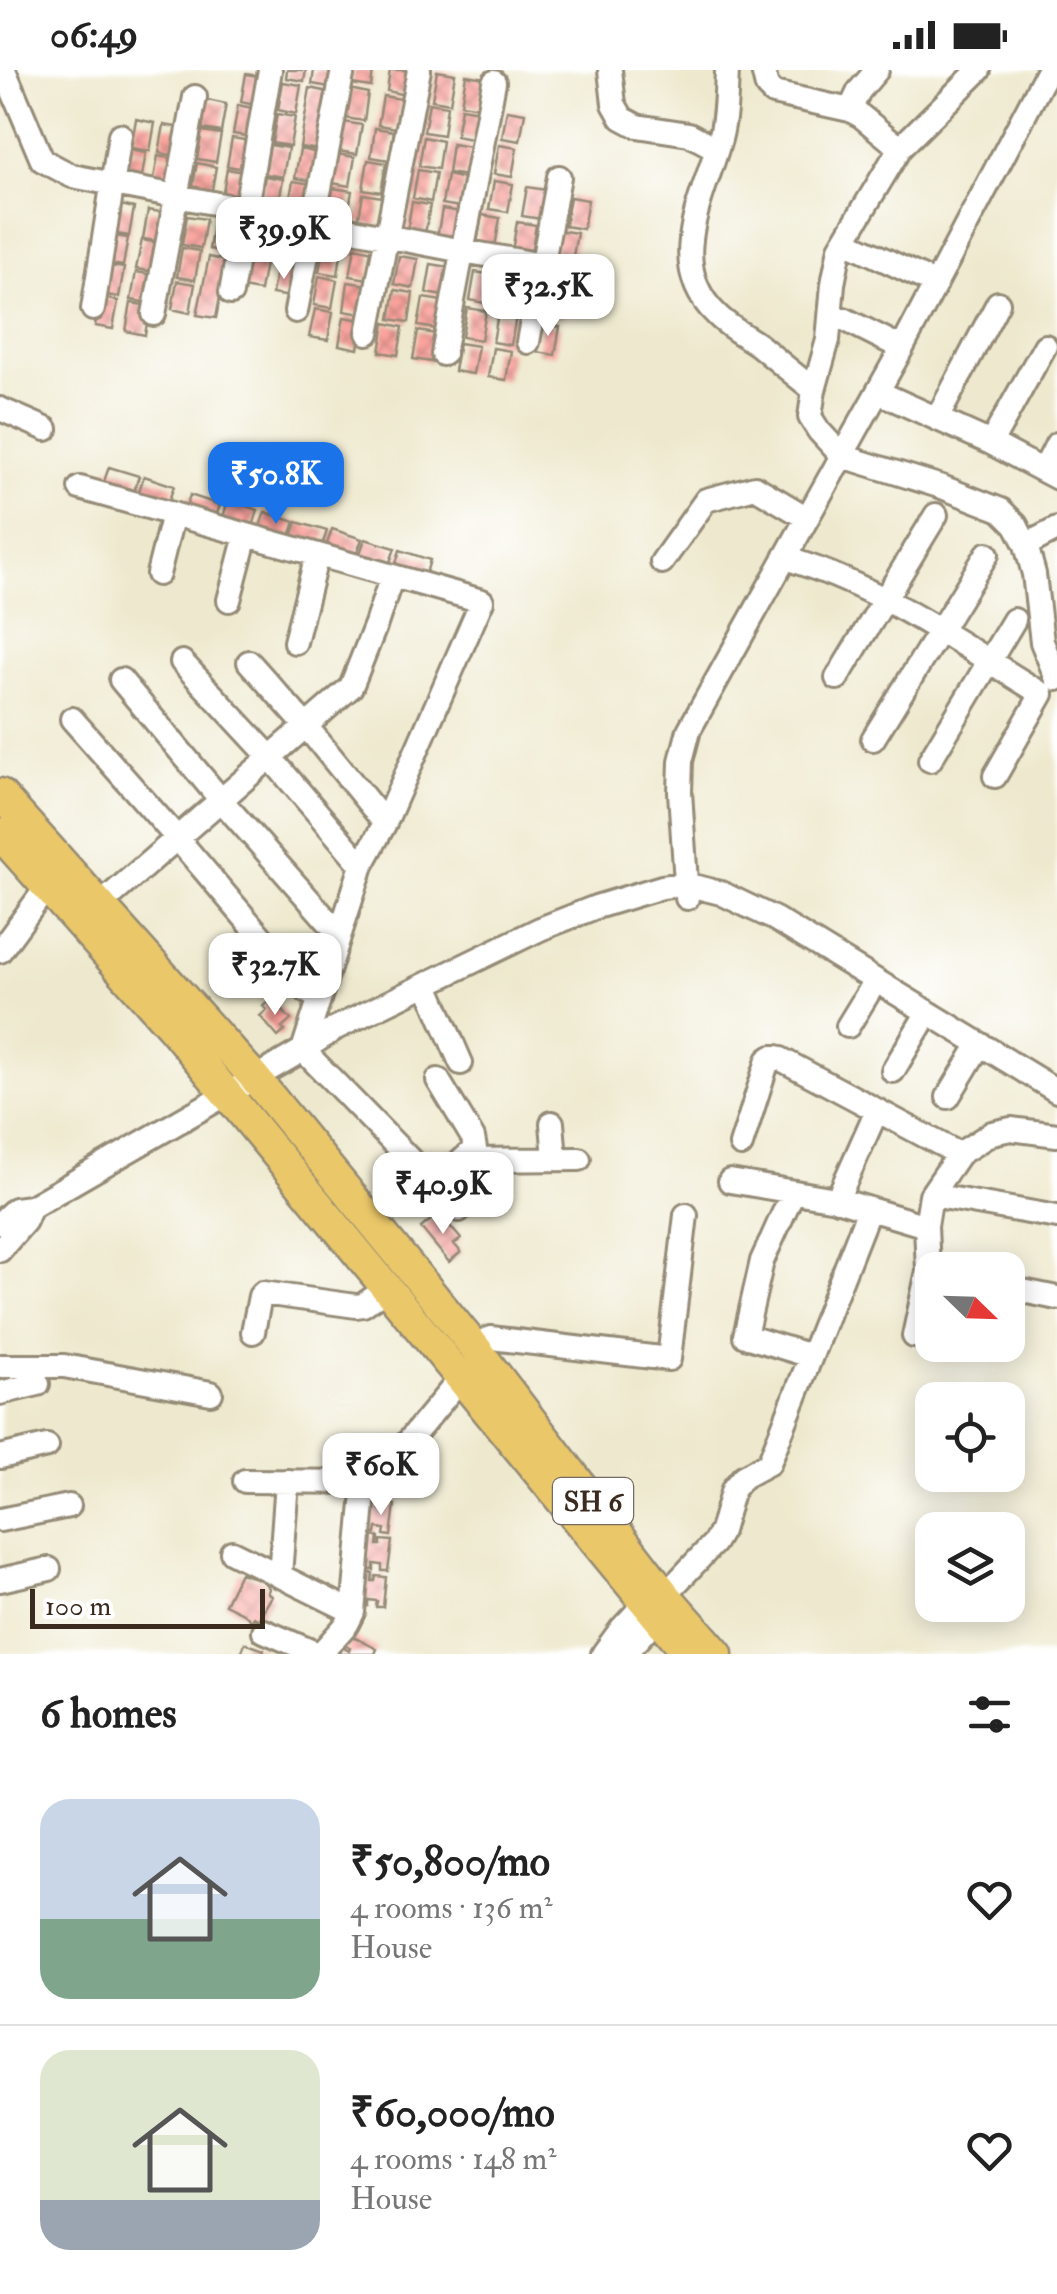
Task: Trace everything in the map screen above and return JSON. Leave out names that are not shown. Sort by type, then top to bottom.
[{"type":"main road","name":"SH 6","points":[[0,794],[254,1076],[472,1345],[660,1601],[688,1654]]},
{"type":"main road","name":"SH 6","points":[[0,834],[170,1026],[461,1378],[660,1601],[717,1654]]},
{"type":"street","points":[[4,70],[42,160],[72,176],[572,270]]},
{"type":"street","points":[[231,293],[270,70]]},
{"type":"street","points":[[296,311],[343,70]]},
{"type":"street","points":[[368,333],[419,70]]},
{"type":"street","points":[[610,70],[614,104],[622,118],[637,126],[689,134],[716,149]]},
{"type":"street","points":[[726,70],[726,98],[716,149],[690,233],[691,274],[716,314],[814,390]]},
{"type":"street","points":[[763,70],[766,87],[773,94],[850,110],[900,148]]},
{"type":"street","points":[[850,110],[859,91],[877,70]]},
{"type":"street","points":[[979,70],[900,148],[840,248],[832,284],[828,340],[810,417],[848,458],[1001,510],[1016,525],[1034,574],[1042,642],[1057,679]]},
{"type":"street","points":[[693,892],[694,760],[702,733],[797,562],[902,348],[1048,70]]},
{"type":"street","points":[[443,354],[494,82]]},
{"type":"street","points":[[693,892],[680,792],[690,730],[807,518],[889,398],[1057,85]]},
{"type":"street","points":[[154,314],[195,97]]},
{"type":"street","points":[[93,309],[120,136]]},
{"type":"street","points":[[528,342],[559,178]]},
{"type":"street","points":[[845,240],[936,284]]},
{"type":"street","points":[[937,419],[998,304]]},
{"type":"street","points":[[844,318],[902,348]]},
{"type":"street","points":[[991,442],[1044,346]]},
{"type":"street","points":[[889,398],[991,442],[1050,474],[1057,444]]},
{"type":"street","points":[[0,408],[46,429]]},
{"type":"street","points":[[662,562],[706,500],[755,487],[807,518]]},
{"type":"street","points":[[80,488],[482,601],[385,823],[362,865],[304,1050]]},
{"type":"street","points":[[158,574],[173,514]]},
{"type":"street","points":[[837,678],[936,515]]},
{"type":"street","points":[[1026,545],[1057,530]]},
{"type":"street","points":[[229,600],[246,535]]},
{"type":"street","points":[[873,739],[987,554]]},
{"type":"street","points":[[295,642],[317,555]]},
{"type":"street","points":[[797,562],[834,574],[883,599],[1042,694],[995,776]]},
{"type":"street","points":[[100,905],[351,687],[392,576]]},
{"type":"street","points":[[930,760],[1014,620]]},
{"type":"street","points":[[182,662],[362,865]]},
{"type":"street","points":[[249,662],[385,823]]},
{"type":"street","points":[[121,680],[221,800],[334,927],[340,929]]},
{"type":"street","points":[[72,719],[308,992],[319,998]]},
{"type":"street","points":[[0,951],[47,886]]},
{"type":"street","points":[[0,1250],[6,1221],[15,1209],[31,1206],[336,1028],[540,929],[662,887],[721,893],[775,920],[1057,1103]]},
{"type":"street","points":[[304,1050],[340,1038],[546,938],[599,918],[693,892],[769,929],[922,1022],[1057,1091]]},
{"type":"street","points":[[848,1026],[870,990]]},
{"type":"street","points":[[431,994],[461,1063]]},
{"type":"street","points":[[893,1071],[922,1022]]},
{"type":"street","points":[[948,1097],[978,1049]]},
{"type":"street","points":[[304,1050],[459,1210]]},
{"type":"street","points":[[741,1145],[768,1060],[777,1057],[959,1154]]},
{"type":"street","points":[[435,1184],[475,1149],[438,1080]]},
{"type":"street","points":[[837,1200],[878,1110]]},
{"type":"street","points":[[552,1123],[555,1159]]},
{"type":"street","points":[[928,1252],[926,1226],[931,1195],[959,1154],[992,1133],[1011,1130],[1057,1135]]},
{"type":"street","points":[[464,1160],[580,1159]]},
{"type":"street","points":[[730,1181],[837,1200],[926,1226]]},
{"type":"street","points":[[794,1192],[762,1262],[745,1336],[811,1356]]},
{"type":"street","points":[[931,1195],[1057,1217]]},
{"type":"street","points":[[624,1654],[660,1601],[714,1544],[733,1490],[742,1477],[768,1463],[869,1210]]},
{"type":"street","points":[[472,1345],[491,1338],[669,1358],[686,1215]]},
{"type":"street","points":[[252,1332],[263,1292],[360,1306],[387,1288]]},
{"type":"street","points":[[1025,1291],[1057,1298]]},
{"type":"street","points":[[914,1336],[915,1332]]},
{"type":"street","points":[[0,1366],[64,1366],[211,1394]]},
{"type":"street","points":[[245,1481],[365,1482],[383,1472],[461,1378]]},
{"type":"street","points":[[0,1392],[38,1384]]},
{"type":"street","points":[[0,1457],[48,1446]]},
{"type":"street","points":[[280,1576],[288,1481]]},
{"type":"street","points":[[264,1631],[319,1654],[347,1624],[352,1612],[365,1482]]},
{"type":"street","points":[[0,1520],[70,1506]]},
{"type":"street","points":[[232,1552],[352,1612]]},
{"type":"street","points":[[0,1580],[50,1569]]},
{"type":"street","points":[[604,1654],[622,1628],[660,1601]]},
{"type":"building","points":[[287,70],[306,70],[304,81],[286,78]]},
{"type":"building","points":[[314,70],[333,70],[330,87],[312,84]]},
{"type":"building","points":[[354,70],[373,70],[371,87],[352,84]]},
{"type":"building","points":[[390,70],[409,70],[405,95],[387,91]]},
{"type":"building","points":[[437,71],[455,74],[450,103],[432,100]]},
{"type":"building","points":[[246,74],[264,77],[259,106],[241,102]]},
{"type":"building","points":[[466,75],[485,78],[480,107],[461,104]]},
{"type":"building","points":[[283,82],[301,85],[296,114],[278,110]]},
{"type":"building","points":[[310,88],[329,92],[319,150],[300,147]]},
{"type":"building","points":[[350,89],[368,93],[364,121],[345,118]]},
{"type":"building","points":[[383,96],[401,99],[396,128],[378,125]]},
{"type":"building","points":[[207,100],[226,104],[221,132],[202,129]]},
{"type":"building","points":[[429,103],[447,106],[443,135],[424,132]]},
{"type":"building","points":[[238,105],[257,109],[252,137],[233,134]]},
{"type":"building","points":[[461,108],[479,111],[475,140],[456,136]]},
{"type":"building","points":[[507,110],[525,113],[520,141],[502,138]]},
{"type":"building","points":[[277,114],[295,117],[290,146],[272,143]]},
{"type":"building","points":[[136,119],[155,123],[150,151],[131,148]]},
{"type":"building","points":[[344,122],[362,125],[357,154],[338,151]]},
{"type":"building","points":[[164,125],[182,128],[177,156],[159,153]]},
{"type":"building","points":[[375,128],[394,131],[389,160],[371,157]]},
{"type":"building","points":[[202,131],[221,134],[216,162],[197,159]]},
{"type":"building","points":[[424,137],[442,141],[438,169],[419,166]]},
{"type":"building","points":[[232,138],[251,141],[246,169],[227,166]]},
{"type":"building","points":[[452,144],[471,147],[466,176],[448,173]]},
{"type":"building","points":[[270,145],[288,148],[283,177],[265,174]]},
{"type":"building","points":[[499,145],[517,148],[512,177],[494,174]]},
{"type":"building","points":[[300,149],[318,153],[314,181],[295,178]]},
{"type":"building","points":[[128,150],[146,153],[141,182],[123,179]]},
{"type":"building","points":[[337,154],[355,157],[350,186],[332,183]]},
{"type":"building","points":[[158,156],[176,159],[171,187],[153,184]]},
{"type":"building","points":[[368,160],[386,163],[381,192],[363,189]]},
{"type":"building","points":[[197,163],[216,167],[211,195],[192,192]]},
{"type":"building","points":[[227,169],[245,172],[240,200],[222,197]]},
{"type":"building","points":[[418,170],[436,173],[431,202],[413,198]]},
{"type":"building","points":[[447,175],[465,179],[460,207],[442,204]]},
{"type":"building","points":[[265,176],[283,179],[278,208],[260,205]]},
{"type":"building","points":[[293,181],[312,184],[307,213],[288,209]]},
{"type":"building","points":[[494,181],[513,184],[508,212],[489,209]]},
{"type":"building","points":[[527,187],[546,190],[541,219],[522,216]]},
{"type":"building","points":[[333,188],[352,191],[347,220],[328,217]]},
{"type":"building","points":[[363,194],[382,197],[377,226],[358,222]]},
{"type":"building","points":[[570,197],[588,200],[583,229],[565,226]]},
{"type":"building","points":[[412,202],[430,205],[425,234],[407,231]]},
{"type":"building","points":[[116,204],[134,208],[129,236],[111,233]]},
{"type":"building","points":[[442,209],[461,212],[456,241],[437,238]]},
{"type":"building","points":[[148,210],[167,213],[162,242],[143,239]]},
{"type":"building","points":[[482,215],[500,218],[495,247],[477,243]]},
{"type":"building","points":[[187,216],[206,219],[201,248],[182,245]]},
{"type":"building","points":[[214,221],[232,224],[227,252],[209,249]]},
{"type":"building","points":[[517,222],[536,225],[531,254],[512,251]]},
{"type":"building","points":[[253,228],[271,231],[266,260],[248,257]]},
{"type":"building","points":[[558,230],[577,233],[572,262],[553,259]]},
{"type":"building","points":[[109,235],[128,238],[123,266],[104,263]]},
{"type":"building","points":[[283,235],[301,238],[296,266],[278,263]]},
{"type":"building","points":[[142,240],[160,243],[155,272],[136,269]]},
{"type":"building","points":[[324,244],[342,247],[338,275],[319,272]]},
{"type":"building","points":[[355,247],[373,251],[368,279],[350,276]]},
{"type":"building","points":[[182,248],[200,251],[195,280],[177,277]]},
{"type":"building","points":[[399,256],[418,259],[413,288],[394,284]]},
{"type":"building","points":[[209,257],[227,261],[216,318],[197,315]]},
{"type":"building","points":[[247,260],[265,263],[260,291],[242,288]]},
{"type":"building","points":[[431,264],[449,267],[444,296],[426,293]]},
{"type":"building","points":[[105,265],[124,268],[119,297],[100,294]]},
{"type":"building","points":[[277,266],[296,269],[291,297],[272,294]]},
{"type":"building","points":[[136,272],[154,275],[149,303],[131,300]]},
{"type":"building","points":[[475,272],[494,275],[489,304],[470,300]]},
{"type":"building","points":[[319,276],[337,280],[332,308],[314,305]]},
{"type":"building","points":[[506,279],[524,282],[519,310],[500,307]]},
{"type":"building","points":[[177,281],[195,284],[190,313],[172,309]]},
{"type":"building","points":[[348,282],[367,285],[362,314],[344,311]]},
{"type":"building","points":[[549,285],[567,288],[563,317],[544,314]]},
{"type":"building","points":[[395,290],[413,293],[409,322],[390,319]]},
{"type":"building","points":[[100,297],[118,301],[113,329],[95,326]]},
{"type":"building","points":[[423,298],[442,301],[437,329],[418,326]]},
{"type":"building","points":[[131,303],[150,306],[145,335],[126,331]]},
{"type":"building","points":[[467,308],[486,311],[481,340],[462,337]]},
{"type":"building","points":[[315,309],[333,312],[328,340],[309,337]]},
{"type":"building","points":[[498,313],[516,316],[511,345],[493,342]]},
{"type":"building","points":[[344,317],[362,320],[358,349],[339,345]]},
{"type":"building","points":[[385,323],[403,327],[398,355],[380,352]]},
{"type":"building","points":[[542,323],[560,327],[555,355],[537,352]]},
{"type":"building","points":[[418,331],[436,334],[431,362],[413,359]]},
{"type":"building","points":[[459,343],[478,346],[473,374],[454,371]]},
{"type":"building","points":[[493,348],[511,351],[506,380],[488,377]]},
{"type":"building","points":[[109,467],[139,476],[132,496],[102,487]]},
{"type":"building","points":[[144,476],[174,486],[167,506],[137,497]]},
{"type":"building","points":[[190,495],[220,505],[213,525],[183,515]]},
{"type":"building","points":[[228,500],[258,510],[252,530],[222,521]]},
{"type":"building","points":[[265,512],[295,522],[288,542],[258,532]]},
{"type":"building","points":[[297,522],[327,531],[320,552],[290,542]]},
{"type":"building","points":[[332,529],[362,539],[355,559],[325,550]]},
{"type":"building","points":[[365,539],[395,548],[388,568],[358,559]]},
{"type":"building","points":[[400,550],[430,560],[424,580],[394,570]]},
{"type":"building","points":[[272,999],[291,1020],[278,1037],[260,1016],[267,1010],[263,1006]]},
{"type":"building","points":[[439,1213],[461,1239],[454,1244],[461,1252],[449,1262],[421,1228]]},
{"type":"building","points":[[371,1500],[381,1501],[380,1509],[384,1510],[384,1504],[395,1505],[391,1536],[384,1535],[385,1529],[377,1528],[376,1534],[367,1533]]},
{"type":"building","points":[[369,1536],[379,1537],[378,1545],[381,1540],[392,1541],[388,1571],[374,1564],[374,1570],[365,1569]]},
{"type":"building","points":[[363,1572],[373,1573],[372,1581],[376,1576],[386,1577],[383,1607],[368,1600],[368,1606],[359,1605]]},
{"type":"building","points":[[240,1573],[262,1580],[269,1588],[272,1596],[258,1620],[254,1617],[252,1621],[225,1604]]},
{"type":"building","points":[[350,1635],[377,1649],[375,1654],[338,1654],[342,1647],[349,1651],[345,1645]]},
{"type":"building","points":[[245,1643],[264,1650],[263,1654],[241,1654]]}]
